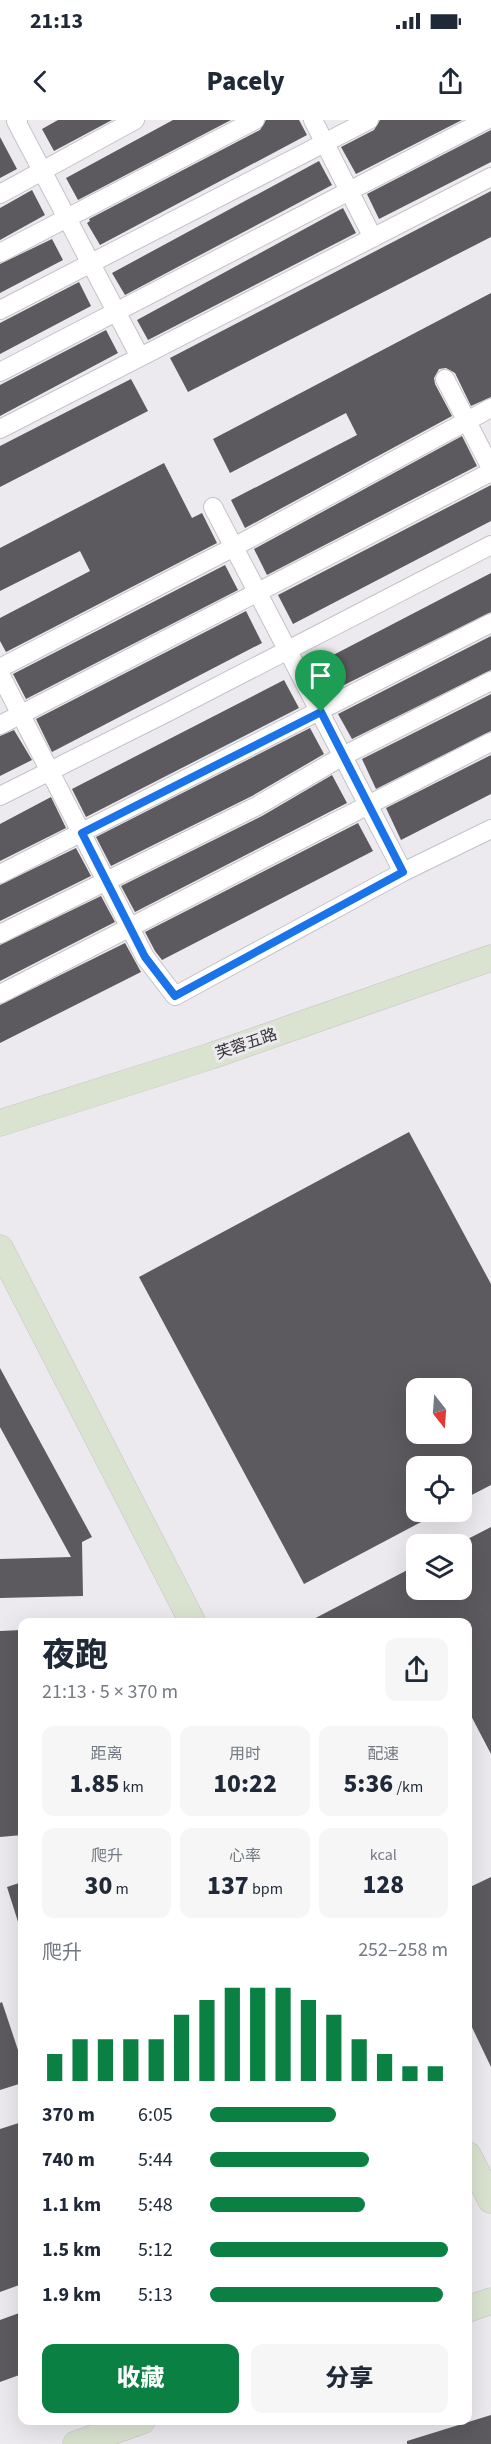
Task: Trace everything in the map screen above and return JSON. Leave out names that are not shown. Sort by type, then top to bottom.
[{"type":"street","points":[[18,120],[16,121],[140,357]]},
{"type":"street","points":[[0,194],[135,120]]},
{"type":"street","points":[[0,254],[255,120]]},
{"type":"street","points":[[313,120],[373,238]]},
{"type":"street","points":[[0,309],[369,120]]},
{"type":"street","points":[[0,372],[350,193],[486,120]]},
{"type":"street","points":[[0,429],[491,177]]},
{"type":"street","points":[[0,725],[491,470],[445,379]]},
{"type":"street","points":[[0,668],[234,547],[491,408]]},
{"type":"street","points":[[213,507],[403,872]]},
{"type":"street","points":[[0,796],[491,545]]},
{"type":"street","points":[[0,874],[321,712],[491,623]]},
{"type":"street","points":[[0,674],[145,957],[175,996],[403,872],[491,829]]},
{"type":"street","points":[[0,934],[257,806],[343,756],[491,681]]},
{"type":"street","points":[[0,994],[491,742]]},
{"type":"street","name":"芙蓉五路","points":[[0,1123],[211,1056],[491,958]]},
{"type":"street","points":[[0,1248],[190,1618]]},
{"type":"street","points":[[472,2163],[491,2200]]},
{"type":"street","points":[[472,2308],[491,2301]]},
{"type":"street","points":[[76,2444],[131,2425]]},
{"type":"building","points":[[58,120],[112,120],[54,151],[42,129]]},
{"type":"building","points":[[173,120],[231,120],[78,200],[66,178]]},
{"type":"building","points":[[266,120],[299,120],[307,135],[100,245],[87,223],[89,219],[260,130]]},
{"type":"building","points":[[380,120],[462,120],[356,174],[341,147],[374,130]]},
{"type":"building","points":[[491,130],[491,162],[379,219],[367,194]]},
{"type":"building","points":[[0,137],[17,169],[0,178]]},
{"type":"building","points":[[319,161],[332,185],[125,295],[112,273]]},
{"type":"building","points":[[32,190],[45,215],[0,240],[0,208]]},
{"type":"building","points":[[491,191],[491,237],[188,392],[170,358]]},
{"type":"building","points":[[343,208],[356,233],[148,340],[137,320]]},
{"type":"building","points":[[52,239],[63,260],[0,293],[0,264]]},
{"type":"building","points":[[79,282],[91,306],[0,354],[0,323]]},
{"type":"building","points":[[491,293],[491,397],[471,406],[455,373],[446,368],[439,369],[434,378],[435,384],[452,416],[245,528],[231,500],[357,435],[346,413],[230,473],[213,439]]},
{"type":"building","points":[[106,330],[118,353],[0,416],[0,385]]},
{"type":"building","points":[[131,379],[148,411],[0,487],[0,446]]},
{"type":"building","points":[[462,436],[477,466],[267,575],[254,549]]},
{"type":"building","points":[[164,463],[192,518],[202,513],[217,543],[6,652],[0,641],[0,618],[90,571],[80,551],[0,591],[0,548]]},
{"type":"building","points":[[491,485],[491,521],[293,624],[278,595]]},
{"type":"building","points":[[225,565],[238,590],[26,699],[13,674]]},
{"type":"building","points":[[491,573],[491,612],[328,693],[314,665]]},
{"type":"building","points":[[246,611],[262,643],[52,752],[36,719]]},
{"type":"building","points":[[491,636],[491,670],[352,739],[338,714]]},
{"type":"building","points":[[284,680],[299,708],[86,817],[72,789]]},
{"type":"building","points":[[491,694],[491,731],[376,789],[362,759]]},
{"type":"building","points":[[310,728],[324,754],[252,796],[111,866],[96,837]]},
{"type":"building","points":[[14,730],[32,760],[0,776],[0,736]]},
{"type":"building","points":[[491,755],[491,794],[401,840],[386,808]]},
{"type":"building","points":[[332,775],[347,803],[135,912],[121,886],[262,816]]},
{"type":"building","points":[[51,797],[66,828],[0,861],[0,824]]},
{"type":"building","points":[[358,823],[373,851],[162,960],[155,951],[145,932]]},
{"type":"building","points":[[76,848],[91,876],[0,921],[0,885]]},
{"type":"building","points":[[101,896],[115,922],[0,981],[0,945]]},
{"type":"building","points":[[125,943],[141,972],[0,1043],[0,1005]]},
{"type":"building","points":[[409,1132],[491,1284],[491,1485],[472,1495],[472,1456],[406,1456],[406,1522],[421,1522],[304,1584],[139,1277]]},
{"type":"building","points":[[0,1368],[92,1537],[82,1542],[83,1596],[0,1598],[0,1559],[71,1557],[0,1427]]},
{"type":"building","points":[[491,1527],[491,1754],[472,1718],[472,1618],[316,1618],[406,1571],[406,1600],[472,1600],[472,1537]]},
{"type":"building","points":[[18,1630],[18,1835],[0,1837],[0,1631]]},
{"type":"building","points":[[491,1877],[491,2067],[472,2027],[472,1886]]},
{"type":"building","points":[[18,1883],[18,1922],[7,1887]]},
{"type":"building","points":[[2,2002],[18,2050],[18,2084],[0,2090],[0,2003]]},
{"type":"building","points":[[18,2123],[18,2285],[0,2292],[0,2129]]},
{"type":"building","points":[[18,2313],[18,2375],[0,2382],[0,2320]]},
{"type":"building","points":[[491,2415],[491,2444],[407,2444],[407,2441],[459,2425],[472,2425],[472,2421]]},
{"type":"route","points":[[321,712],[403,872],[175,996],[145,957],[82,833],[321,712]]}]
